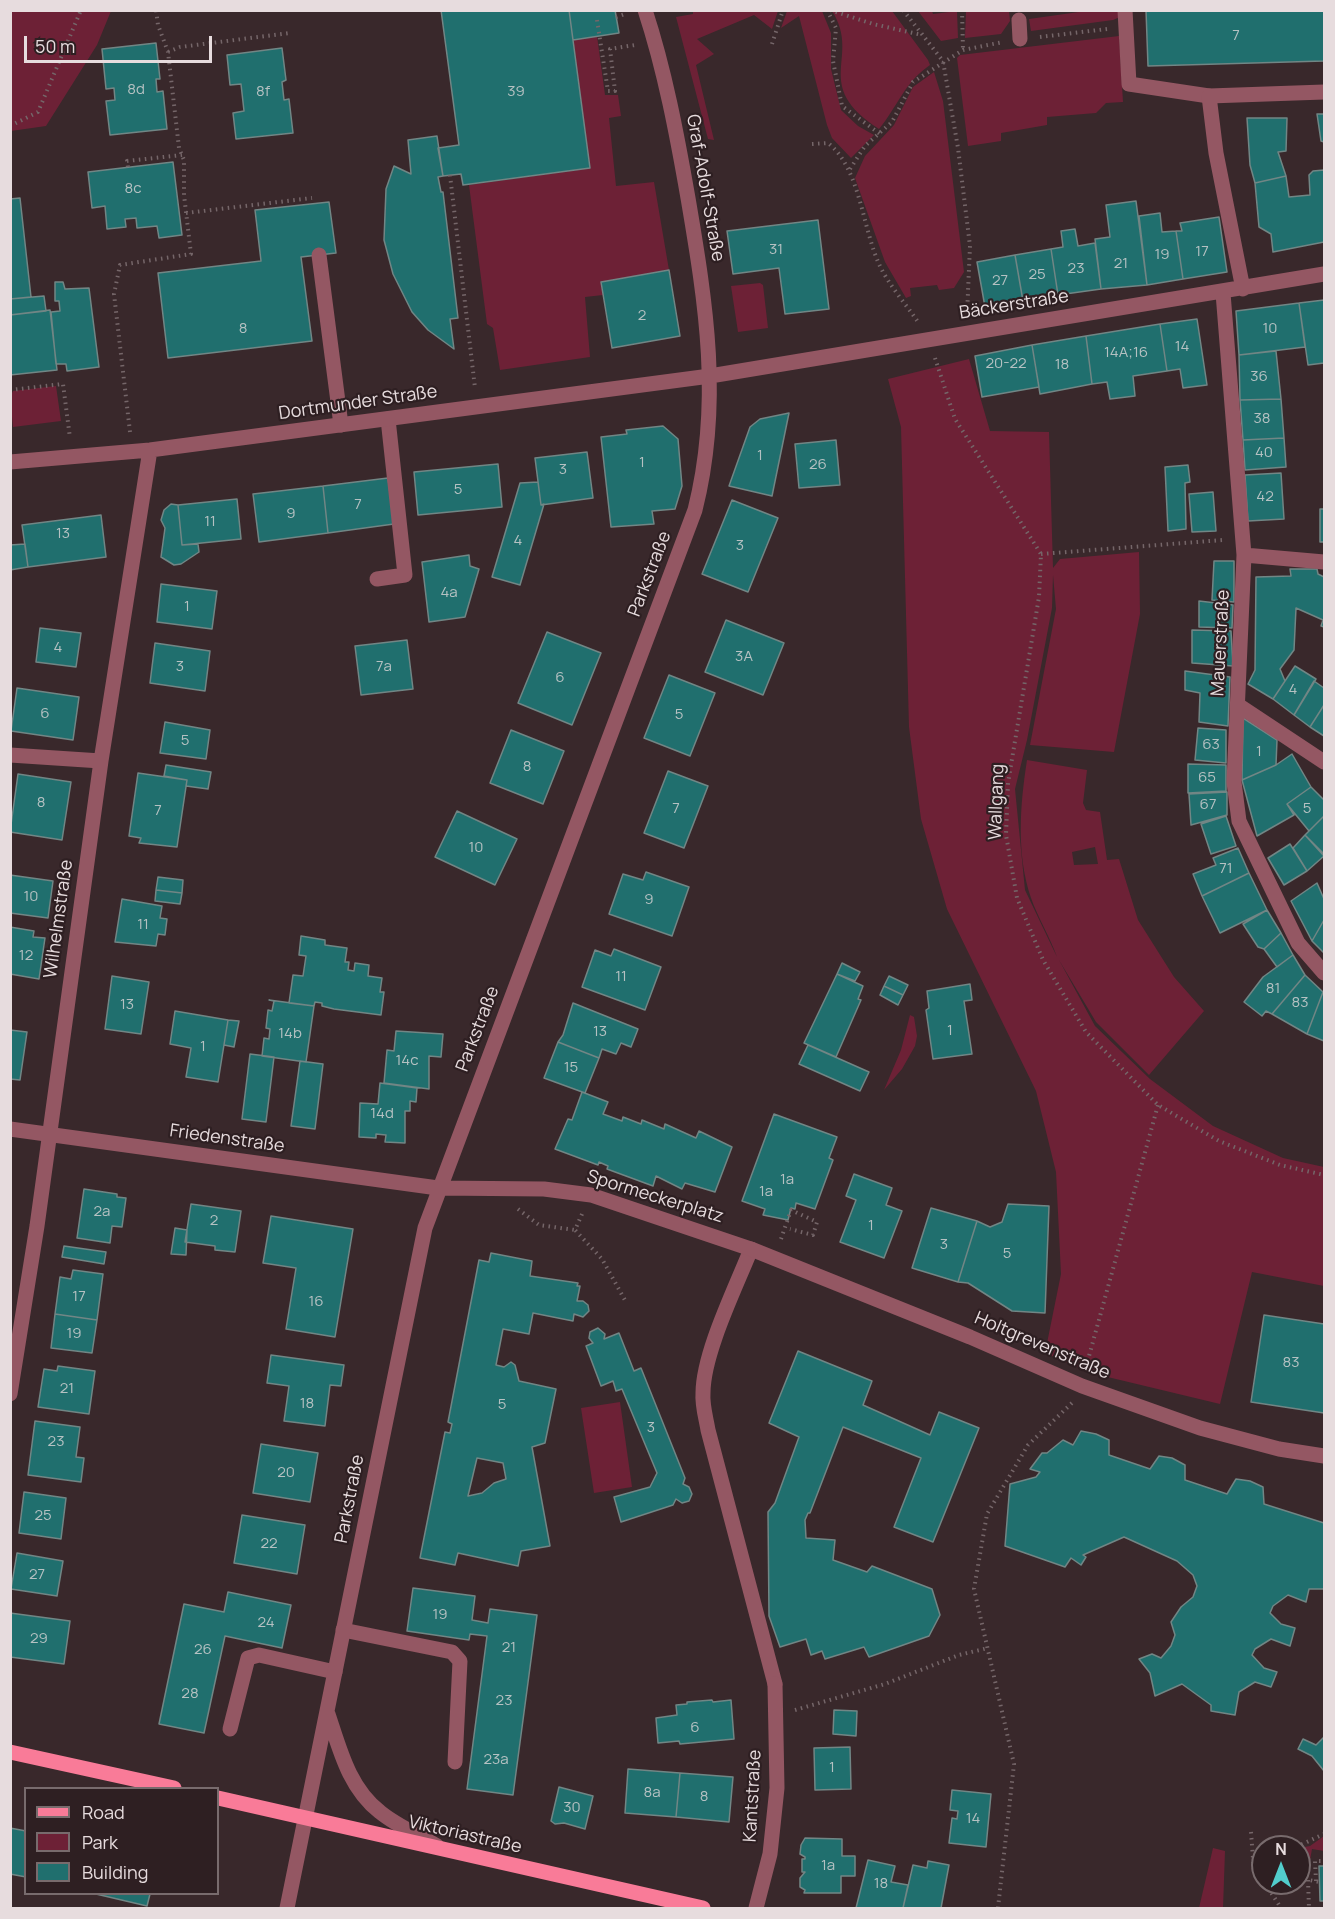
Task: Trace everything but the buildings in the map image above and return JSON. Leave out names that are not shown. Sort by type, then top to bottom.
[{"type":"main road","points":[[10,1752],[169,1787]]},
{"type":"main road","name":"Viktoriastraße","points":[[219,1798],[703,1908]]},
{"type":"street","name":"Graf-Adolf-Straße","points":[[645,10],[680,153],[705,296],[710,376]]},
{"type":"street","points":[[1125,10],[1129,84],[1209,96],[1324,92]]},
{"type":"street","points":[[1019,20],[1020,39]]},
{"type":"street","points":[[1209,96],[1216,153],[1243,289]]},
{"type":"street","points":[[319,255],[341,425]]},
{"type":"street","name":"Bäckerstraße","points":[[710,376],[1324,274]]},
{"type":"street","name":"Mauerstraße","points":[[1223,292],[1244,555],[1234,782],[1239,821],[1298,943],[1324,973]]},
{"type":"street","name":"Dortmunder Straße","points":[[10,462],[150,450],[710,376]]},
{"type":"street","name":"Parkstraße","points":[[287,1908],[425,1228],[438,1188],[695,510],[706,467],[710,376]]},
{"type":"street","points":[[377,579],[405,575],[388,418]]},
{"type":"street","name":"Wilhelmstraße","points":[[10,1394],[37,1226],[101,761],[150,450]]},
{"type":"street","points":[[1244,555],[1324,562]]},
{"type":"street","points":[[1238,705],[1324,762]]},
{"type":"street","points":[[10,755],[101,761]]},
{"type":"street","name":"Friedenstraße","points":[[10,1128],[438,1188]]},
{"type":"street","name":"Spormeckerplatz","points":[[438,1188],[544,1189],[591,1195],[751,1249]]},
{"type":"street","name":"Holtgrevenstraße","points":[[751,1249],[810,1271],[1082,1386],[1200,1428],[1279,1449],[1324,1456]]},
{"type":"street","name":"Kantstraße","points":[[751,1249],[718,1332],[702,1393],[708,1430],[775,1684],[777,1788],[770,1854],[756,1908]]},
{"type":"street","points":[[343,1630],[452,1652],[460,1661],[455,1762]]},
{"type":"street","points":[[230,1729],[248,1658],[259,1655],[335,1671]]},
{"type":"street","name":"Parkstraße","points":[[327,1711],[344,1763],[355,1784],[380,1812],[442,1849]]},
{"type":"path","points":[[10,126],[38,112],[81,10]]},
{"type":"path","points":[[132,451],[114,294],[120,265],[191,254],[182,155],[168,52],[158,25],[156,10]]},
{"type":"path","points":[[772,44],[783,10]]},
{"type":"path","points":[[828,10],[923,36]]},
{"type":"path","points":[[828,10],[836,28],[833,62],[842,106],[880,134]]},
{"type":"path","points":[[903,10],[943,61],[958,148],[970,246],[966,332]]},
{"type":"path","points":[[962,10],[963,50]]},
{"type":"path","points":[[597,20],[608,91],[615,91],[610,49],[654,41]]},
{"type":"path","points":[[168,52],[180,47],[290,33]]},
{"type":"path","points":[[849,169],[865,146],[892,122],[913,82],[943,61]]},
{"type":"path","points":[[812,144],[828,143],[839,152],[849,169],[862,216],[880,266],[929,338],[955,419],[1041,554],[1243,538]]},
{"type":"path","points":[[128,167],[128,161],[182,155]]},
{"type":"path","points":[[450,175],[477,407]]},
{"type":"path","points":[[186,213],[312,198]]},
{"type":"path","points":[[10,390],[63,384],[72,457]]},
{"type":"path","name":"Wallgang","points":[[1041,554],[1039,597],[1008,783],[1006,835],[1017,898],[1043,960],[1086,1032],[1158,1105],[1219,1141],[1280,1165],[1324,1175]]},
{"type":"path","points":[[998,1908],[1014,1764],[974,1589],[987,1514],[1028,1445],[1072,1402],[1082,1386],[1158,1105]]},
{"type":"path","points":[[492,1188],[539,1225],[575,1230],[602,1259],[626,1302]]},
{"type":"path","points":[[575,1230],[591,1195]]},
{"type":"path","points":[[781,1239],[790,1210],[817,1222],[813,1235],[790,1229]]},
{"type":"path","points":[[775,1715],[885,1684],[959,1655],[988,1648]]},
{"type":"path","points":[[1311,1842],[1324,1834]]},
{"type":"path","points":[[1311,1880],[1318,1881],[1316,1861],[1324,1860]]},
{"type":"path","points":[[1272,1895],[1281,1908]]},
{"type":"green space","points":[[1093,10],[1120,11],[1120,17],[1113,20],[1031,31],[1029,19]]},
{"type":"green space","points":[[10,11],[111,11],[97,45],[46,126],[11,131]]},
{"type":"green space","points":[[693,11],[778,11],[772,29],[754,15],[697,39],[714,54],[696,65],[714,140],[708,139],[676,17],[693,14]]},
{"type":"green space","points":[[787,11],[822,11],[831,33],[831,69],[841,110],[858,126],[874,135],[851,158],[832,138],[827,125],[799,16],[781,28]]},
{"type":"green space","points":[[832,11],[892,11],[930,65],[907,87],[879,129],[858,113],[847,98],[842,84],[840,28]]},
{"type":"green space","points":[[918,11],[932,11],[933,14],[957,11],[958,38],[941,41]]},
{"type":"green space","points":[[966,11],[1009,11],[1010,21],[1001,34],[965,38]]},
{"type":"green space","points":[[597,36],[605,95],[618,95],[621,116],[609,118],[616,186],[654,182],[669,270],[601,282],[603,295],[585,297],[590,357],[500,370],[493,328],[487,324],[469,185],[590,168],[573,40]]},
{"type":"green space","points":[[1119,36],[1123,102],[1106,103],[1096,113],[1047,117],[1047,125],[1001,133],[1001,141],[968,146],[957,58],[960,55]]},
{"type":"green space","points":[[934,72],[943,101],[964,272],[954,288],[939,290],[937,285],[910,288],[911,296],[906,298],[885,262],[855,178],[865,156],[894,125],[913,87]]},
{"type":"green space","points":[[760,283],[763,285],[768,328],[738,332],[731,286]]},
{"type":"green space","points":[[969,359],[990,431],[1049,432],[1053,568],[1060,559],[1139,552],[1140,614],[1114,752],[1030,745],[1056,609],[1053,575],[1052,608],[1027,740],[1015,789],[1025,890],[1057,957],[1031,898],[1023,864],[1021,812],[1027,760],[1087,770],[1083,803],[1086,810],[1100,812],[1107,860],[1119,859],[1138,920],[1174,977],[1204,1011],[1149,1075],[1096,1022],[1059,960],[1095,1026],[1150,1079],[1213,1126],[1283,1158],[1324,1167],[1324,1286],[1252,1272],[1220,1404],[1091,1373],[1045,1353],[1061,1274],[1056,1172],[1036,1091],[947,909],[921,819],[909,727],[901,427],[888,379]],"holes":[[[1095,847],[1098,864],[1074,865],[1072,852]]]},
{"type":"green space","points":[[56,386],[61,421],[13,427],[10,397],[13,391]]},
{"type":"green space","points":[[910,1015],[914,1017],[917,1036],[915,1046],[902,1069],[884,1090],[901,1050]]},
{"type":"green space","points":[[620,1402],[632,1487],[594,1493],[581,1408]]},
{"type":"green space","points":[[1324,1836],[1324,1851],[1312,1849],[1311,1855],[1311,1845]]},
{"type":"green space","points":[[1213,1848],[1225,1851],[1223,1908],[1199,1908]]}]
